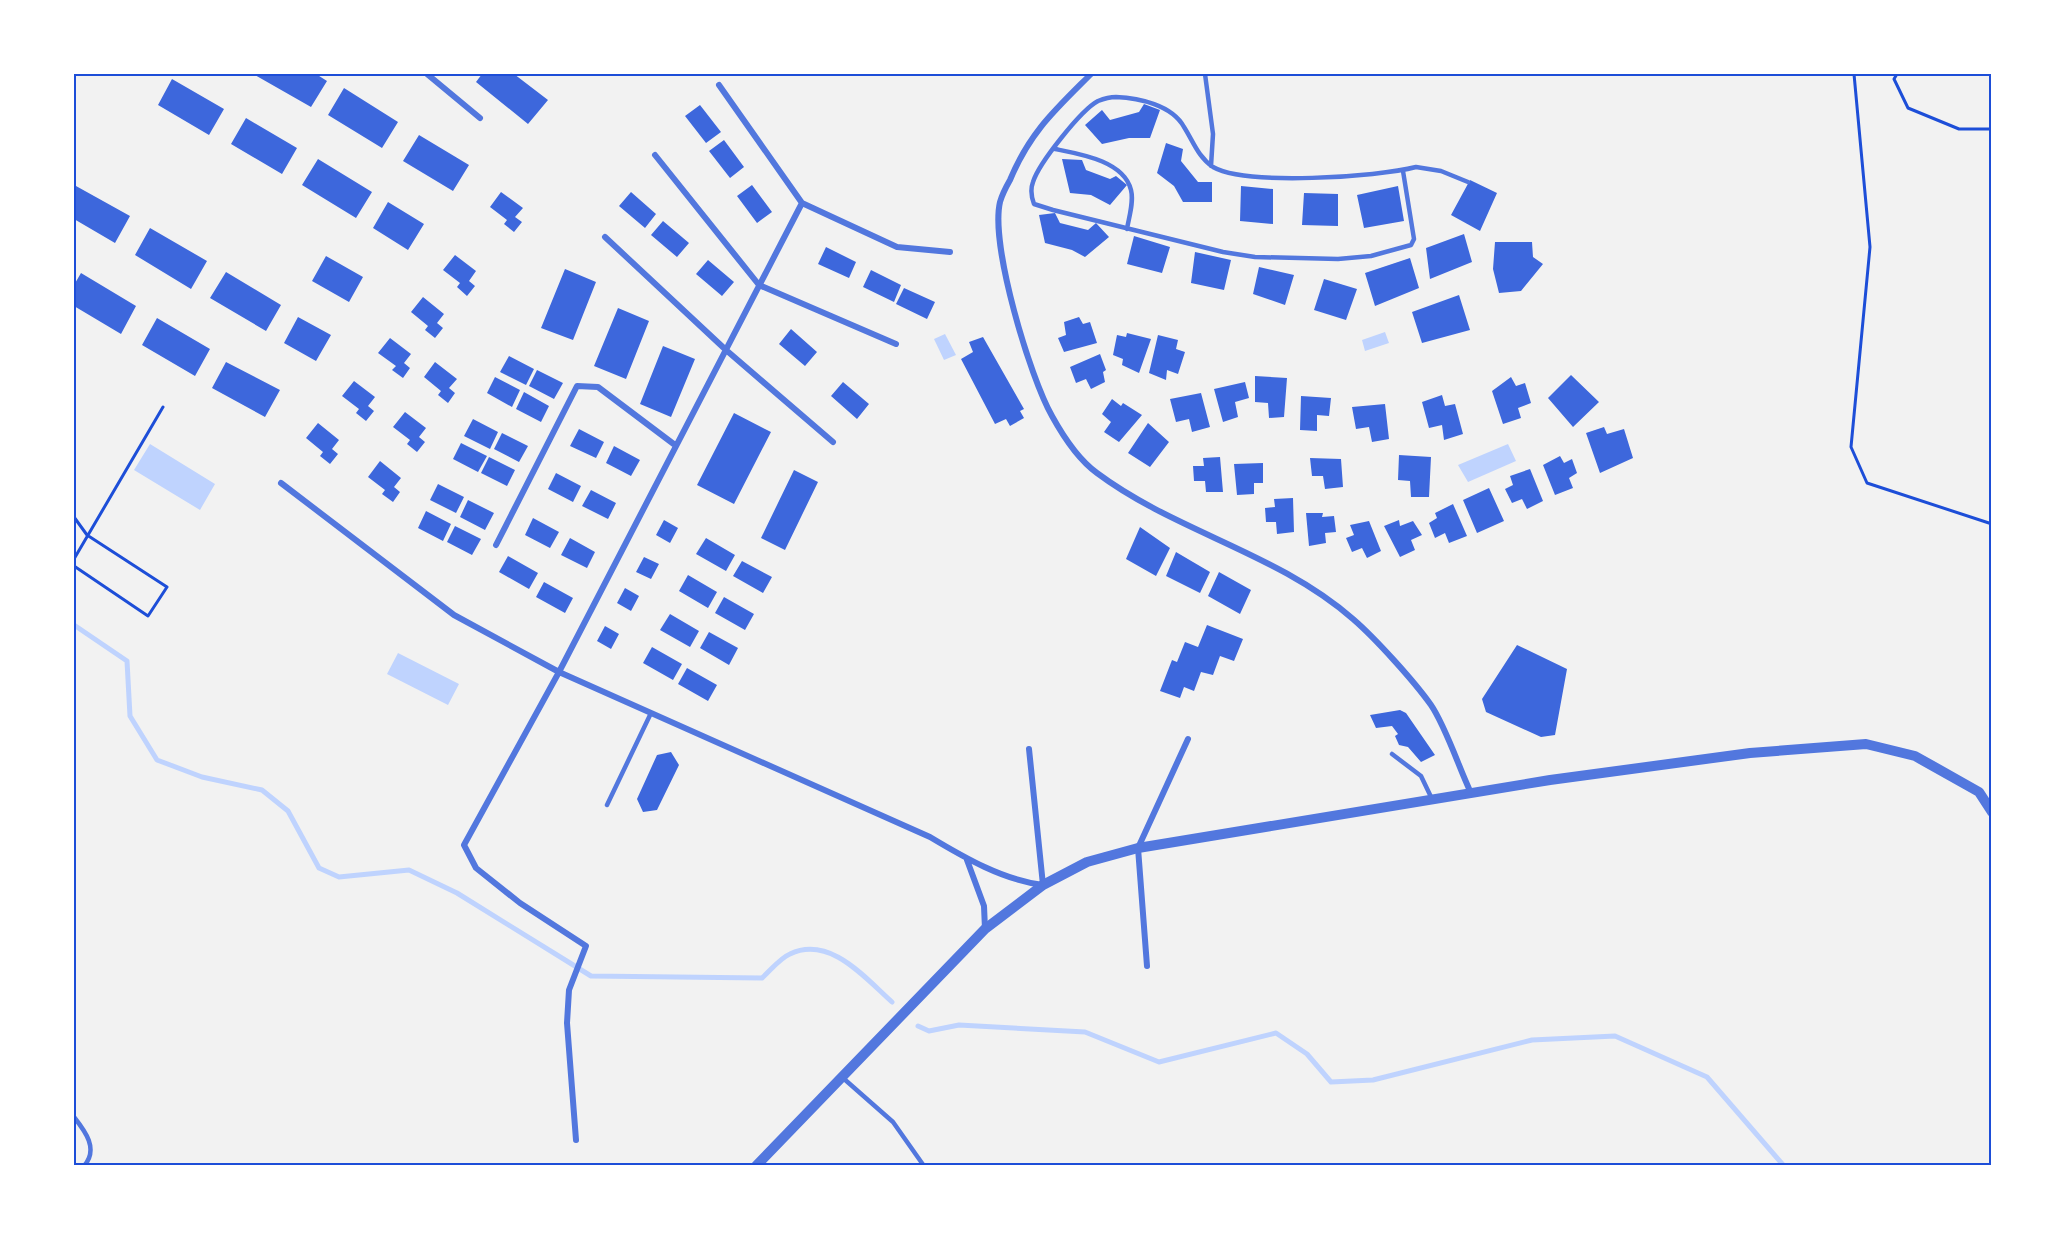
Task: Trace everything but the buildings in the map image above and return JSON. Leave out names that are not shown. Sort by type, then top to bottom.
[{"type":"street","points":[[427,74],[480,118]]},
{"type":"street","points":[[1091,74],[1040,124],[1017,162],[1000,203],[1000,241],[1009,290],[1025,348],[1052,415],[1071,445],[1096,472],[1154,509],[1314,588],[1354,619],[1431,706],[1471,793]]},
{"type":"street","points":[[719,85],[802,203],[897,247],[950,252]]},
{"type":"street","points":[[655,155],[759,285],[896,344]]},
{"type":"street","points":[[576,1140],[567,1023],[570,990],[586,946],[520,903],[476,868],[464,845],[559,672],[802,203]]},
{"type":"street","points":[[605,237],[726,350],[833,442]]},
{"type":"street","points":[[496,545],[577,386],[598,387],[675,445]]},
{"type":"street","points":[[281,483],[454,615],[559,672],[930,837],[966,859],[1029,883],[1043,885]]},
{"type":"street","points":[[1147,966],[1138,848],[1188,739]]},
{"type":"street","points":[[756,1166],[985,928],[1043,885],[1087,862],[1138,848],[1471,793],[1750,753],[1866,744],[1915,756],[1979,792],[1992,812]]},
{"type":"street","points":[[1029,749],[1043,885]]},
{"type":"street","points":[[966,859],[984,906],[985,928]]},
{"type":"lane","points":[[1205,74],[1213,134],[1211,166]]},
{"type":"lane","points":[[1403,171],[1414,240],[1411,246],[1371,256],[1338,259],[1255,257],[1223,252],[1034,204],[1031,196],[1033,182],[1083,113],[1099,101],[1115,97],[1138,100],[1172,112],[1183,124],[1201,157],[1211,166],[1225,173],[1344,179],[1428,167],[1468,183]]},
{"type":"lane","points":[[1055,149],[1112,166],[1127,179],[1132,192],[1127,228]]},
{"type":"lane","points":[[606,805],[651,713]]},
{"type":"lane","points":[[1392,754],[1421,777],[1432,799]]},
{"type":"lane","points":[[843,1078],[893,1122],[924,1165],[936,1166]]},
{"type":"lane","points":[[74,1117],[86,1132],[92,1149],[89,1160],[84,1166]]},
{"type":"path","points":[[1854,74],[1870,247],[1851,447],[1867,483],[1992,524]]},
{"type":"path","points":[[1897,74],[1894,79],[1908,108],[1959,129],[1992,129]]},
{"type":"path","points":[[74,559],[163,407]]},
{"type":"path","points":[[74,517],[87,535],[167,587],[148,616],[74,566]]},
{"type":"water","points":[[1385,332],[1389,343],[1365,351],[1362,340]]},
{"type":"water","points":[[945,334],[956,355],[944,360],[934,339]]},
{"type":"water","points":[[150,444],[215,484],[200,510],[134,470]]},
{"type":"water","points":[[1508,444],[1516,461],[1468,482],[1458,465]]},
{"type":"water","points":[[398,653],[459,684],[448,705],[387,674]]},
{"type":"waterway","points":[[74,625],[127,661],[130,716],[157,760],[202,777],[262,790],[288,811],[319,868],[339,877],[409,870],[457,893],[591,976],[762,978],[790,954],[805,950],[819,950],[846,962],[892,1002]]},
{"type":"waterway","points":[[918,1026],[929,1031],[959,1025],[1085,1032],[1159,1062],[1276,1033],[1307,1054],[1331,1082],[1373,1080],[1532,1040],[1615,1036],[1707,1077],[1784,1166]]}]
